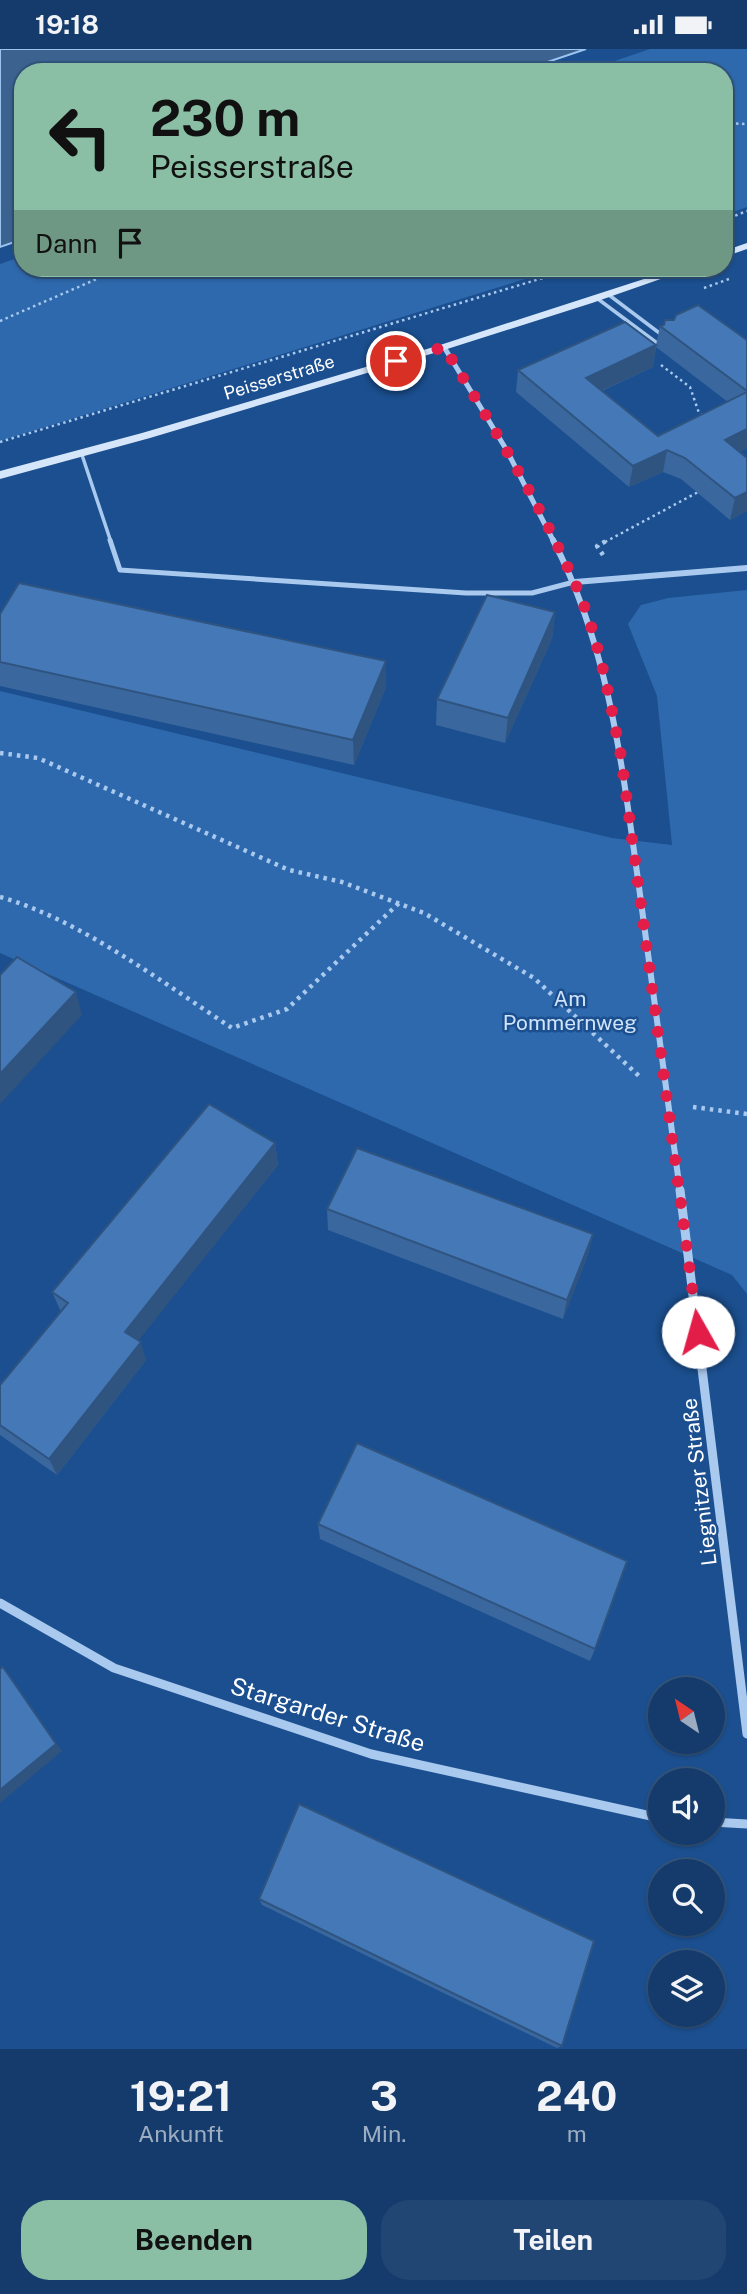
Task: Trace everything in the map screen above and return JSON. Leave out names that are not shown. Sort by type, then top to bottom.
[{"type":"street","name":"Peisserstraße","points":[[0,475],[82,455],[444,347],[661,277]]},
{"type":"street","name":"Liegnitzer Straße","points":[[444,347],[506,449],[575,582],[602,662],[621,756],[669,1104],[747,1734]]},
{"type":"street","points":[[575,582],[747,568]]},
{"type":"street","name":"Stargarder Straße","points":[[0,1603],[114,1668],[371,1755],[648,1815]]},
{"type":"street","points":[[725,1823],[747,1824]]},
{"type":"lane","points":[[609,295],[668,338]]},
{"type":"lane","points":[[598,299],[657,343]]},
{"type":"lane","points":[[82,455],[121,571],[466,593],[532,593],[575,582]]},
{"type":"path","points":[[0,321],[101,277]]},
{"type":"path","points":[[0,442],[546,277]]},
{"type":"path","points":[[658,362],[690,387],[699,413],[709,419]]},
{"type":"path","points":[[603,555],[597,546],[706,487]]},
{"type":"path","points":[[0,753],[38,758],[289,870],[342,882],[424,913],[534,978],[669,1104],[747,1114]]},
{"type":"path","points":[[0,897],[13,900],[64,923],[130,960],[232,1028],[287,1009],[399,903]]},
{"type":"green space","points":[[650,49],[747,49],[747,207],[733,212],[733,63],[609,63]]},
{"type":"green space","points":[[14,259],[14,277],[532,277],[0,441],[0,264]]},
{"type":"green space","name":"Am Pommernweg","points":[[747,590],[747,1294],[732,1275],[0,953],[0,691],[612,838],[672,845],[657,696],[628,624],[641,605],[668,598]]},
{"type":"shaded area","points":[[0,49],[586,49],[545,63],[14,63],[14,242],[0,247]]},
{"type":"building","points":[[698,305],[747,340],[747,391],[660,326],[664,325],[665,320],[674,320],[676,315]]},
{"type":"building","points":[[625,322],[656,345],[586,378],[658,436],[747,392],[747,429],[725,440],[747,458],[747,492],[735,498],[685,458],[667,450],[633,466],[518,370]]},
{"type":"building","points":[[19,583],[386,661],[353,740],[0,662],[0,614]]},
{"type":"building","points":[[487,595],[555,612],[508,718],[437,699]]},
{"type":"building","points":[[17,957],[76,992],[0,1074],[0,975]]},
{"type":"building","points":[[209,1104],[275,1143],[125,1332],[141,1342],[49,1459],[0,1425],[0,1385],[68,1303],[52,1292]]},
{"type":"building","points":[[357,1148],[593,1234],[567,1300],[327,1209]]},
{"type":"building","points":[[357,1443],[627,1561],[595,1649],[318,1524]]},
{"type":"building","points":[[3,1667],[56,1744],[0,1790],[0,1669]]},
{"type":"building","points":[[299,1804],[594,1941],[562,2046],[259,1899]]},
{"type":"route","points":[[396,361],[444,347],[506,449],[575,582],[602,662],[621,756],[698,1332]]}]
